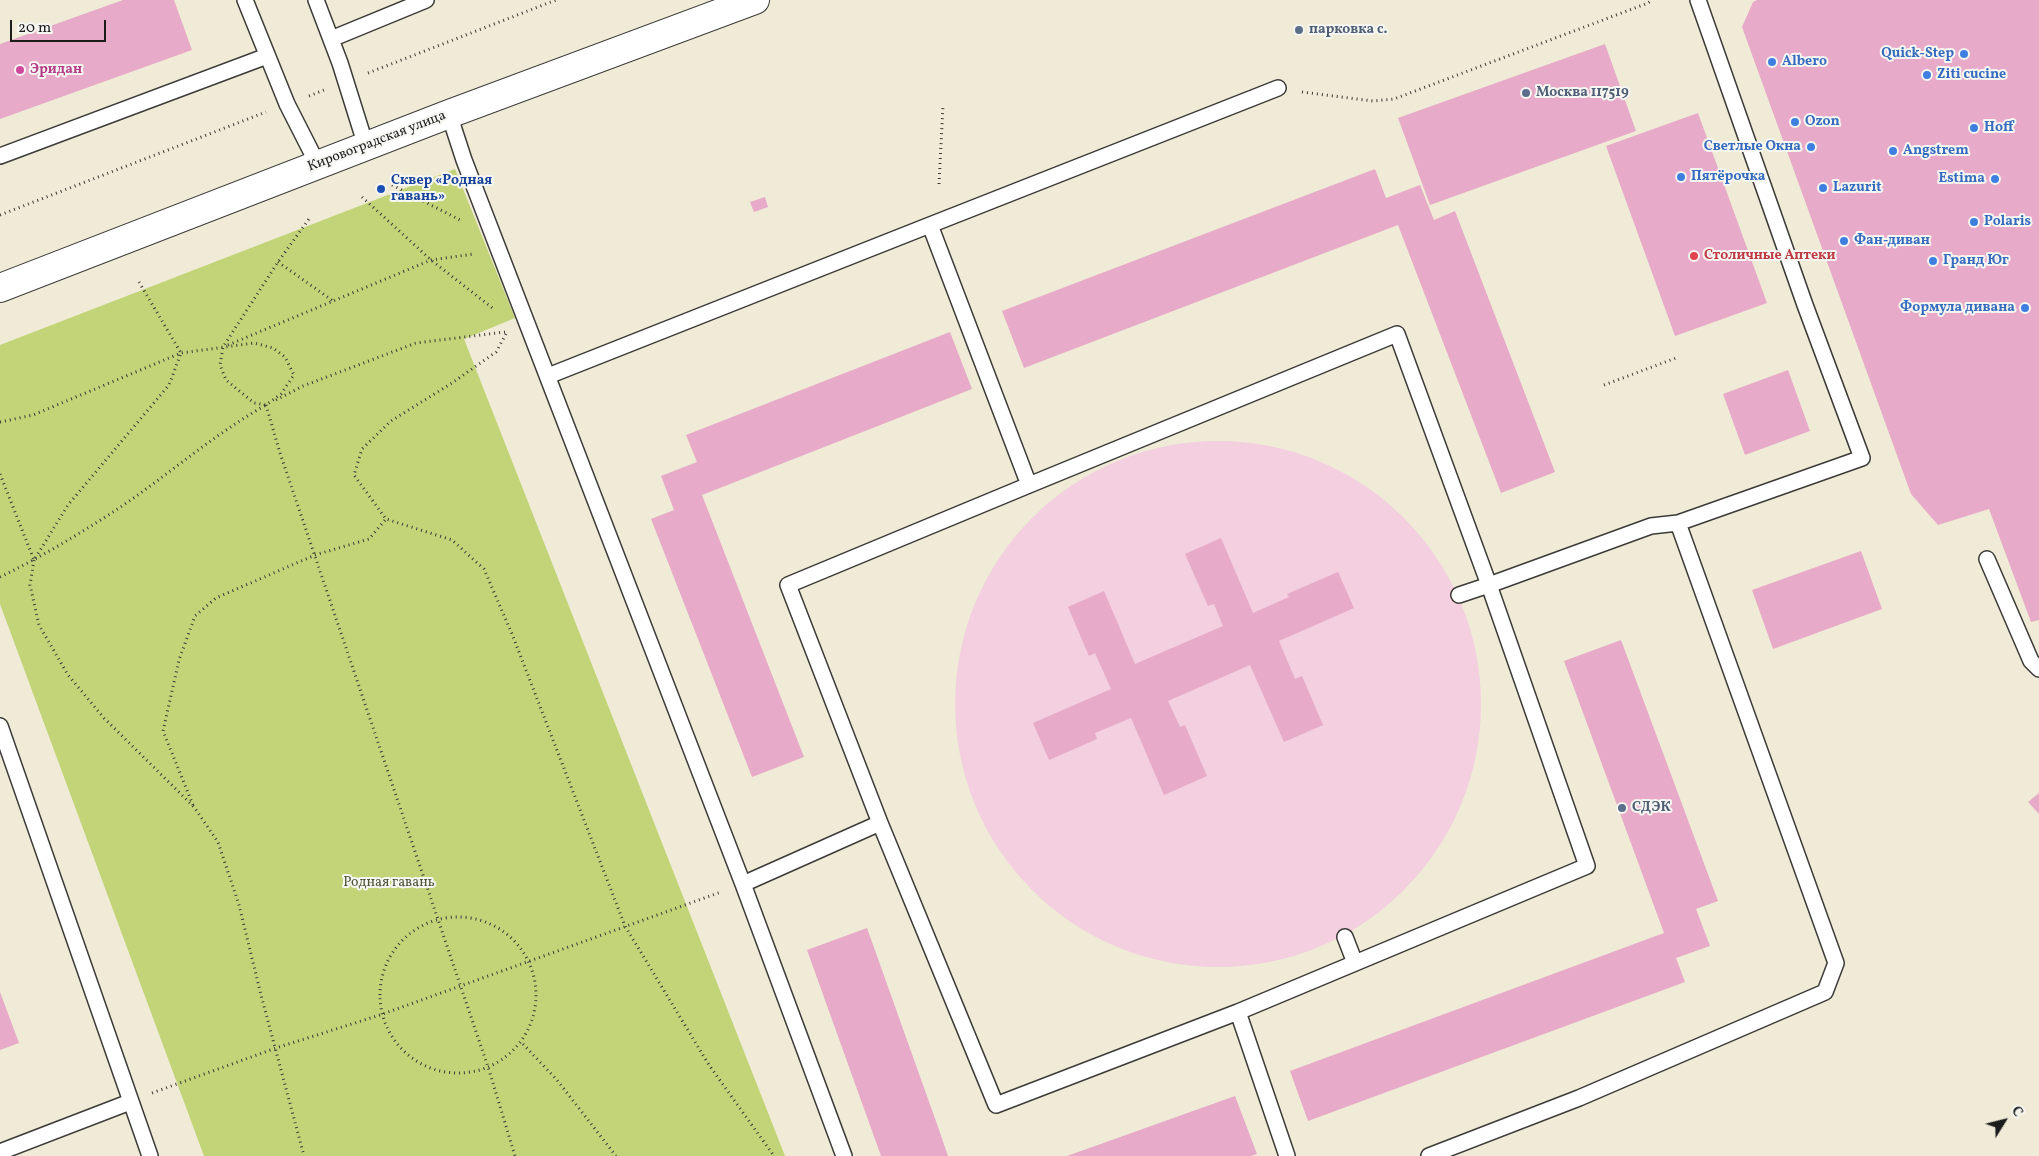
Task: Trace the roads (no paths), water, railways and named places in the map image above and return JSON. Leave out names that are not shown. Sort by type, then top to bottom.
[{"type":"street","name":"Кировоградская улица","points":[[0,288],[449,114],[755,0]]},
{"type":"lane","points":[[245,0],[287,104],[318,165]]},
{"type":"lane","points":[[316,0],[340,63],[366,146]]},
{"type":"lane","points":[[331,39],[426,0]]},
{"type":"lane","points":[[1459,595],[1489,586],[1651,526],[1678,523],[1862,458],[1805,305],[1698,0]]},
{"type":"lane","points":[[0,156],[267,56]]},
{"type":"lane","points":[[548,376],[1278,88]]},
{"type":"lane","points":[[449,114],[464,160],[743,884],[844,1156]]},
{"type":"lane","points":[[930,225],[1029,485]]},
{"type":"lane","points":[[1397,334],[1489,586],[1587,866],[1238,1012],[996,1105],[880,823],[788,585],[1029,485],[1397,334]]},
{"type":"lane","points":[[1429,1156],[1579,1098],[1825,992],[1836,963],[1678,523]]},
{"type":"lane","points":[[1987,559],[2031,661],[2039,669]]},
{"type":"lane","points":[[0,726],[150,1156]]},
{"type":"lane","points":[[743,884],[880,823]]},
{"type":"lane","points":[[1345,937],[1355,963]]},
{"type":"lane","points":[[1238,1012],[1287,1156]]},
{"type":"lane","points":[[0,1152],[130,1102]]},
{"type":"place","name":"парковка с.","points":[[1299,30]]},
{"type":"place","name":"Quick-Step","points":[[1964,54]]},
{"type":"place","name":"Albero","points":[[1772,62]]},
{"type":"place","name":"Эридан","points":[[20,70]]},
{"type":"place","name":"Ziti cucine","points":[[1927,75]]},
{"type":"place","name":"Москва 117519","points":[[1526,93]]},
{"type":"place","name":"Ozon","points":[[1795,122]]},
{"type":"place","name":"Hoff","points":[[1974,128]]},
{"type":"place","name":"Светлые Окна","points":[[1811,147]]},
{"type":"place","name":"Angstrem","points":[[1893,151]]},
{"type":"place","name":"Пятёрочка","points":[[1681,177]]},
{"type":"place","name":"Estima","points":[[1995,179]]},
{"type":"place","name":"Lazurit","points":[[1823,188]]},
{"type":"place","name":"Сквер «Родная гавань»","points":[[381,189]]},
{"type":"place","name":"Polaris","points":[[1974,222]]},
{"type":"place","name":"Фан-диван","points":[[1844,241]]},
{"type":"place","name":"Столичные Аптеки","points":[[1694,256]]},
{"type":"place","name":"Гранд Юг","points":[[1933,261]]},
{"type":"place","name":"Формула дивана","points":[[2025,308]]},
{"type":"place","name":"СДЭК","points":[[1622,808]]},
{"type":"park label","name":"Родная гавань","points":[[389,883]]}]
